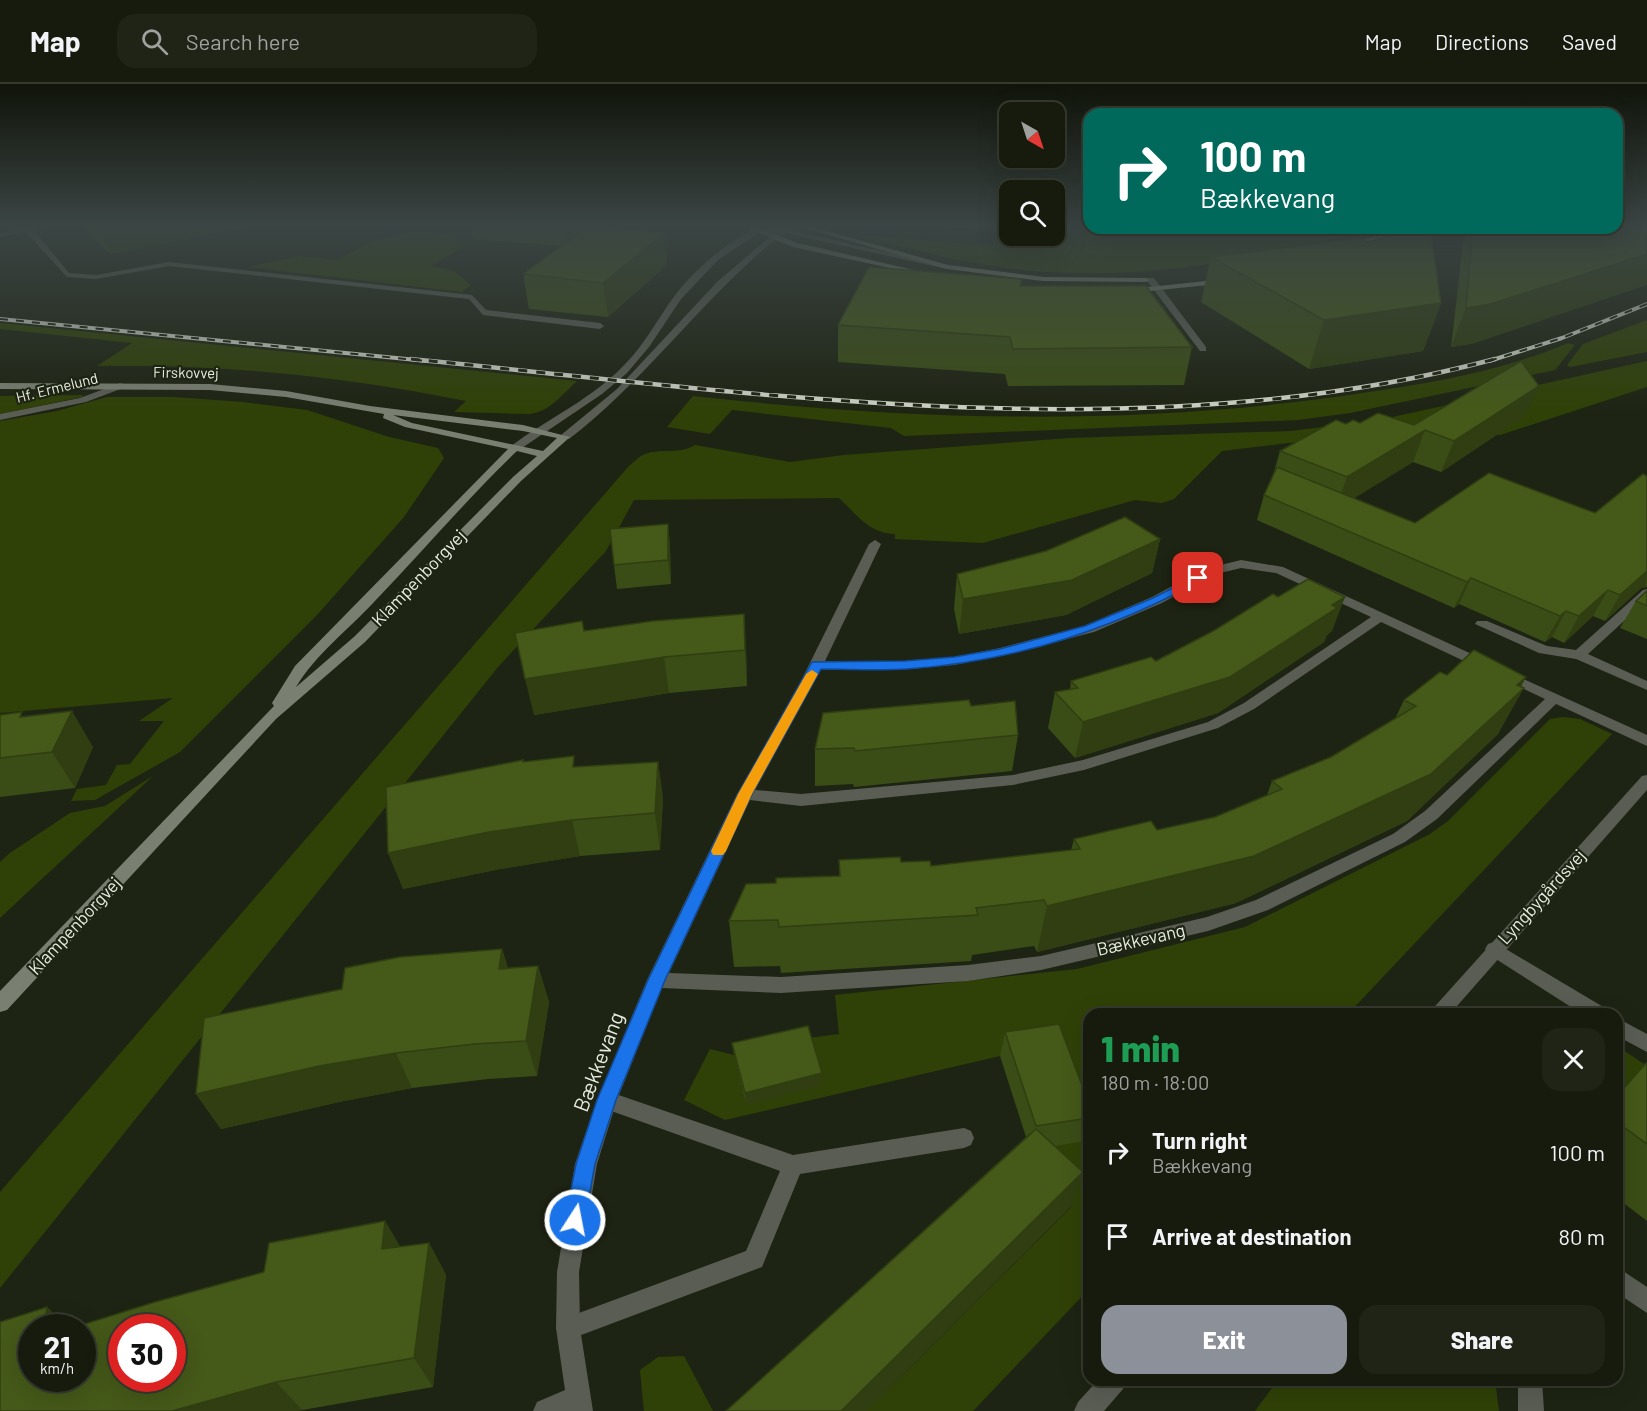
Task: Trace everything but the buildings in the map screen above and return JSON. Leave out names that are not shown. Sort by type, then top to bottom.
[{"type":"street","points":[[389,288],[472,297],[483,312],[600,326]]},
{"type":"street","points":[[515,448],[623,372],[668,314],[679,296],[687,288]]},
{"type":"street","points":[[565,438],[586,423],[622,388],[717,288]]},
{"type":"street","points":[[1122,291],[1166,288]]},
{"type":"street","points":[[1158,289],[1203,349]]},
{"type":"street","name":"Firskovvej","points":[[0,386],[210,387],[286,394],[370,409],[537,431],[565,438]]},
{"type":"street","name":"Hf. Ermelund","points":[[0,417],[82,400],[120,386]]},
{"type":"street","name":"Firskovvej","points":[[370,409],[409,425],[544,454]]},
{"type":"street","name":"Klampenborgvej","points":[[0,1004],[271,716],[360,639],[544,454],[565,438]]},
{"type":"street","name":"Klampenborgvej","points":[[271,716],[300,669],[368,601],[487,474],[515,448]]},
{"type":"street","name":"Bækkevang","points":[[578,1404],[568,1328],[568,1272],[586,1164],[607,1100],[656,980],[745,794],[817,665],[875,544]]},
{"type":"street","points":[[817,665],[905,665],[954,661],[1001,652],[1089,629],[1157,600],[1208,572],[1241,564],[1279,570],[1647,741]]},
{"type":"street","points":[[1579,656],[1647,593]]},
{"type":"street","points":[[745,794],[801,800],[1013,780],[1083,765],[1213,725],[1249,706],[1380,617]]},
{"type":"street","points":[[1482,624],[1544,650],[1579,656],[1647,686]]},
{"type":"street","name":"Bækkevang","points":[[656,980],[781,985],[968,973],[1041,963],[1208,924],[1262,905],[1399,838],[1431,815],[1554,698]]},
{"type":"street","name":"Lyngbygårdsvej","points":[[1443,1008],[1647,780]]},
{"type":"street","points":[[1494,949],[1588,1008]]},
{"type":"street","points":[[1623,1030],[1647,1044]]},
{"type":"street","points":[[607,1100],[793,1166],[964,1138]]},
{"type":"street","points":[[568,1328],[754,1259],[793,1166]]},
{"type":"street","points":[[1623,1283],[1647,1301]]},
{"type":"street","points":[[1087,1411],[1109,1386]]},
{"type":"street","points":[[1530,1386],[1531,1411]]},
{"type":"street","points":[[546,1411],[578,1404]]},
{"type":"green space","points":[[427,288],[467,288],[462,292]]},
{"type":"green space","points":[[1647,320],[1647,352],[1570,367],[1567,365],[1583,344]]},
{"type":"green space","points":[[0,323],[577,381],[545,409],[531,414],[454,412],[466,401],[328,378],[190,367],[97,366],[132,343],[0,329]]},
{"type":"green space","points":[[1568,343],[1575,345],[1555,370],[1350,413],[1298,420],[904,436],[891,428],[732,410],[710,434],[667,427],[693,396],[860,411],[1028,417],[1195,411],[1279,404],[1388,389],[1466,375],[1518,361]]},
{"type":"green space","points":[[1647,361],[1647,387],[1500,435],[1461,422],[1222,451],[1174,499],[1162,503],[1135,500],[983,543],[895,539],[895,534],[878,530],[864,522],[839,498],[634,500],[606,551],[498,667],[0,1288],[0,1192],[628,467],[642,455],[690,448],[695,445],[790,462],[844,455],[1070,438],[1291,431],[1379,420]]},
{"type":"green space","points":[[83,395],[82,397],[0,414],[0,396]]},
{"type":"green space","points":[[107,397],[174,397],[307,410],[389,437],[438,448],[444,458],[404,517],[317,615],[180,752],[95,800],[71,801],[77,789],[106,785],[117,765],[130,764],[164,721],[139,721],[173,698],[0,713],[0,421],[57,411]]},
{"type":"green space","points":[[1563,717],[1580,719],[1612,734],[1354,1008],[1083,1008],[1083,1295],[973,1411],[867,1411],[1072,1206],[1027,1163],[1053,1049],[1000,1056],[725,1120],[684,1100],[710,1049],[734,1055],[746,1105],[808,1038],[839,1034],[835,995],[1077,969],[1245,927],[1430,834],[1448,821],[1550,719]]},
{"type":"green space","points":[[153,776],[0,918],[0,862],[70,813],[105,806]]},
{"type":"green space","points":[[1623,1050],[1647,1066],[1623,1106]]},
{"type":"green space","points":[[684,1356],[713,1411],[644,1411],[640,1370],[658,1357]]},
{"type":"green space","points":[[1274,1386],[1496,1386],[1499,1411],[1255,1411]]},
{"type":"railway","points":[[1489,361],[1562,338],[1647,304]]},
{"type":"railway","points":[[0,319],[427,361]]},
{"type":"railway","points":[[411,359],[817,399],[955,407],[1093,409],[1229,403],[1364,387],[1495,359]]},
{"type":"slow traffic","points":[[718,851],[745,794],[812,674]]},
{"type":"route","points":[[575,1220],[586,1164],[607,1100],[656,980],[745,794],[817,665],[905,665],[954,661],[1001,652],[1089,629],[1157,600],[1198,578]]}]
